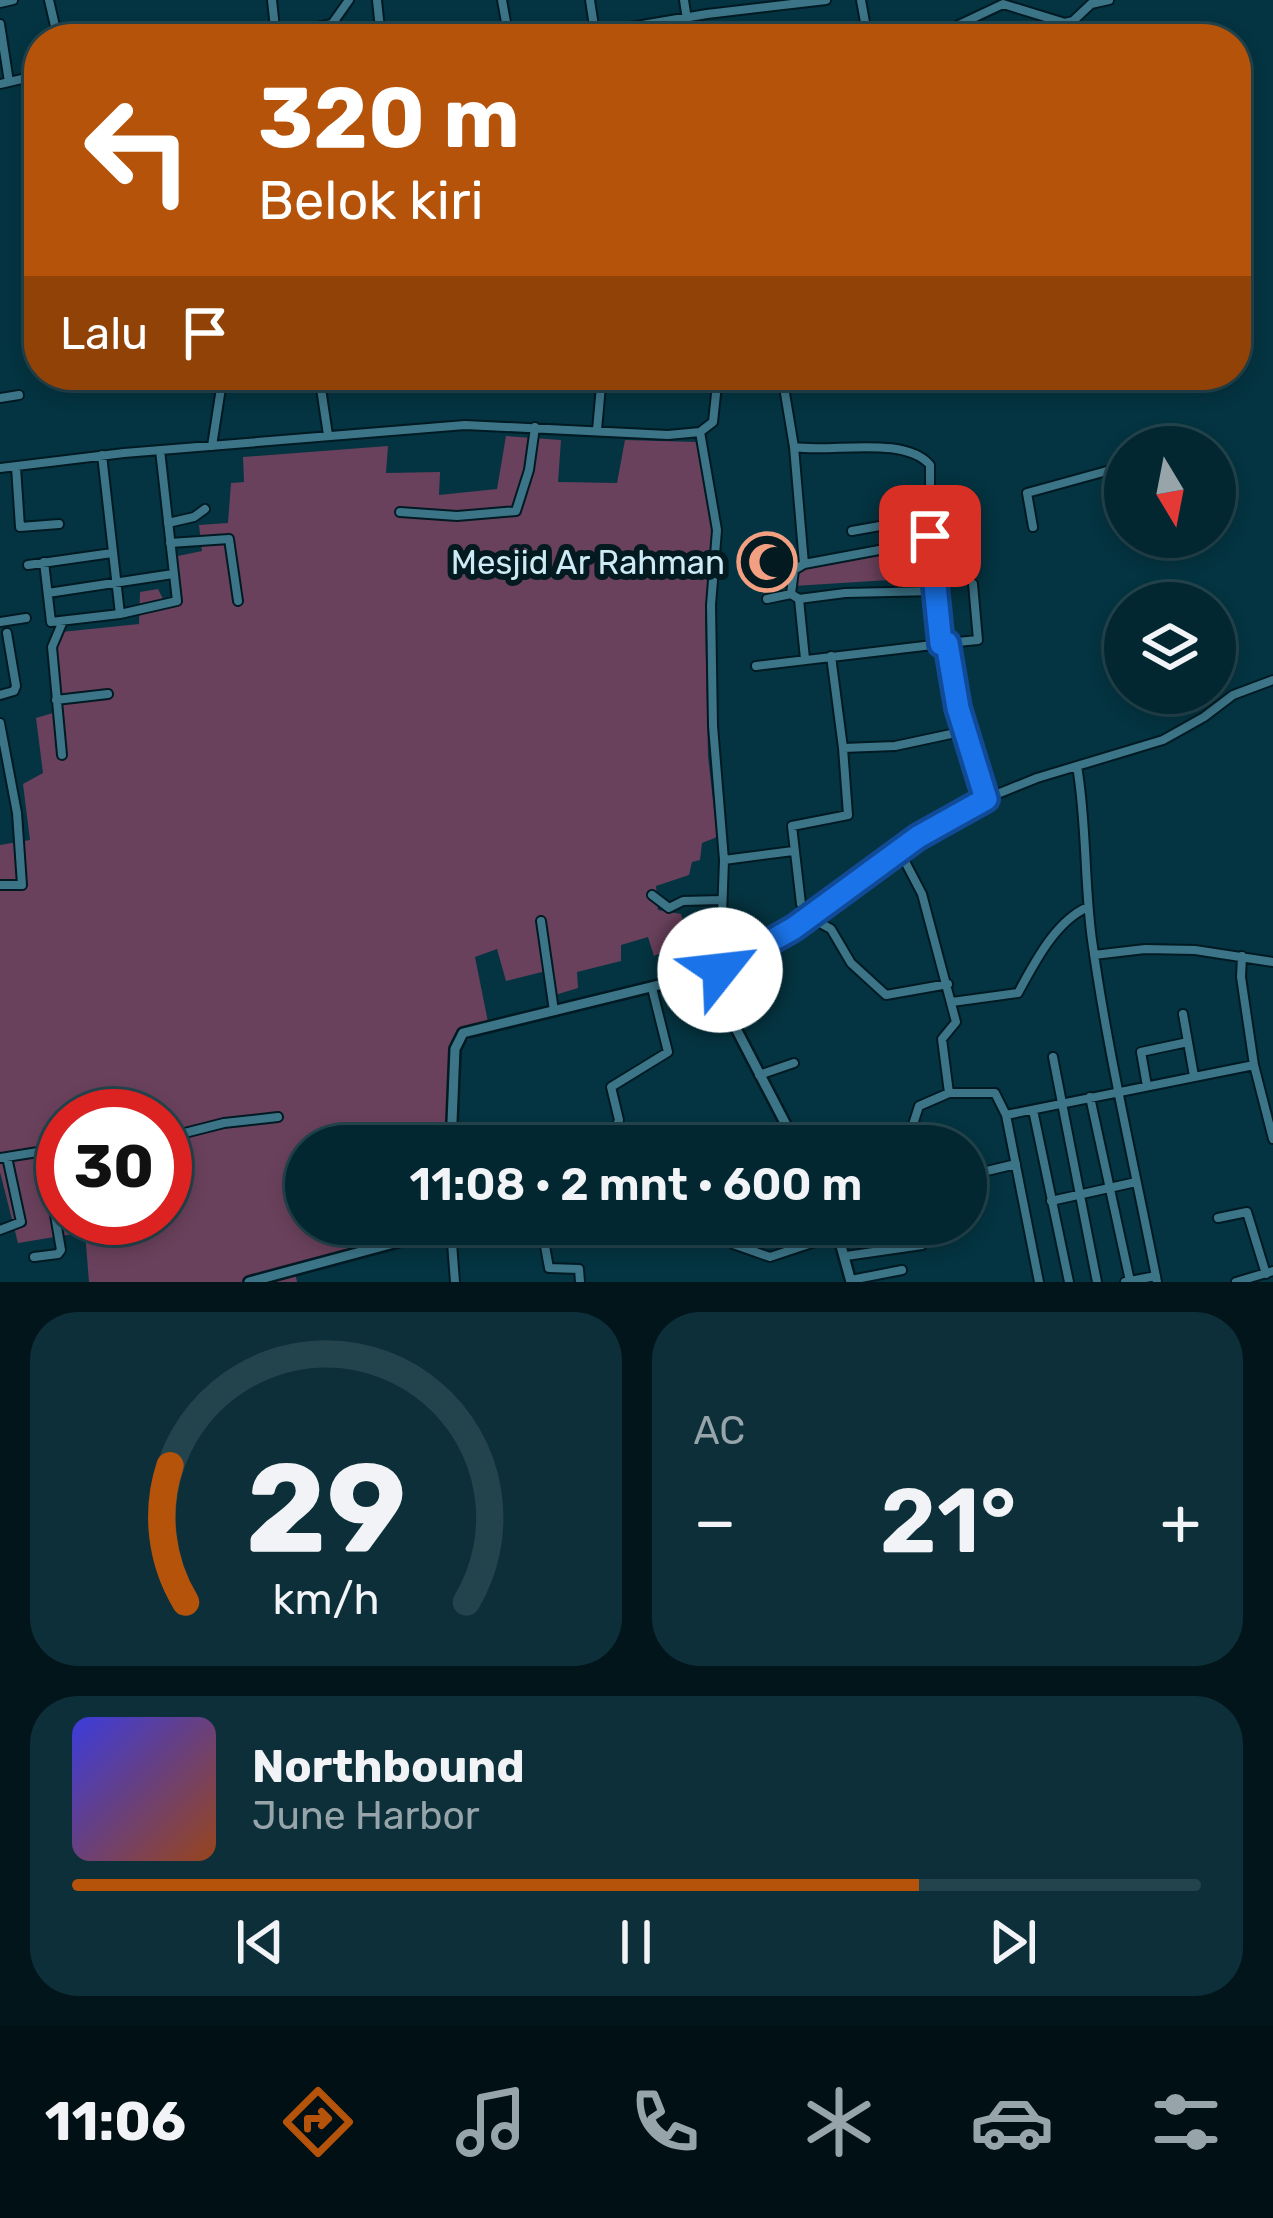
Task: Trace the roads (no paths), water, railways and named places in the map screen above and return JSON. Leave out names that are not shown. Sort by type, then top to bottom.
[{"type":"street","points":[[0,3],[14,0]]},
{"type":"street","points":[[684,0],[687,24]]},
{"type":"street","points":[[650,24],[769,4],[826,0]]},
{"type":"street","points":[[961,24],[1003,4],[1065,23],[1091,4],[1108,0]]},
{"type":"street","points":[[0,24],[4,83]]},
{"type":"street","points":[[212,446],[221,390]]},
{"type":"street","points":[[323,390],[328,435]]},
{"type":"street","points":[[598,430],[601,390]]},
{"type":"street","points":[[0,468],[465,424],[668,435],[700,432],[713,422],[716,390]]},
{"type":"street","points":[[784,390],[804,564]]},
{"type":"street","points":[[0,398],[19,395]]},
{"type":"street","points":[[400,512],[516,511],[529,470],[535,426]]},
{"type":"street","points":[[700,432],[717,530],[711,605],[724,860],[720,970],[730,1017],[786,1125]]},
{"type":"street","points":[[794,447],[900,449],[922,456],[930,465],[935,591],[964,731],[986,799]]},
{"type":"street","points":[[44,562],[51,622],[177,601],[160,450]]},
{"type":"street","points":[[103,455],[120,614]]},
{"type":"street","points":[[16,466],[20,527],[59,524]]},
{"type":"street","points":[[1033,527],[1027,493],[1104,472]]},
{"type":"street","points":[[169,523],[205,509]]},
{"type":"street","points":[[852,531],[930,517]]},
{"type":"street","points":[[866,530],[868,552]]},
{"type":"street","points":[[170,543],[229,539],[238,601]]},
{"type":"street","points":[[805,659],[794,570],[804,564],[890,548]]},
{"type":"street","points":[[28,565],[112,553]]},
{"type":"street","points":[[48,593],[173,574]]},
{"type":"street","points":[[756,665],[978,640],[973,584]]},
{"type":"street","points":[[767,598],[935,591]]},
{"type":"street","points":[[0,622],[26,618]]},
{"type":"street","points":[[62,755],[52,647],[63,621]]},
{"type":"street","points":[[0,694],[16,686],[7,633]]},
{"type":"street","points":[[831,656],[848,815],[794,823],[797,895],[809,917],[831,929],[851,963],[886,995],[947,984]]},
{"type":"street","points":[[452,1125],[458,1040],[463,1033],[720,970],[809,917],[899,850],[986,799],[1163,740],[1233,694],[1273,680]]},
{"type":"street","points":[[56,700],[108,694]]},
{"type":"street","points":[[0,722],[17,813],[22,884],[0,884]]},
{"type":"street","points":[[844,748],[895,746],[964,731]]},
{"type":"street","points":[[1077,766],[1094,955],[1156,1279],[1128,1281],[1090,1097]]},
{"type":"street","points":[[899,850],[922,894],[952,1002],[956,1026],[942,1042],[949,1093]]},
{"type":"street","points":[[724,860],[794,851]]},
{"type":"street","points":[[652,895],[669,908],[682,901],[722,900]]},
{"type":"street","points":[[952,1002],[1018,993],[1029,968],[1071,915],[1088,907]]},
{"type":"street","points":[[541,921],[554,1012]]},
{"type":"street","points":[[1094,955],[1144,949],[1273,962]]},
{"type":"street","points":[[1243,956],[1240,977],[1254,1065],[1273,1138]]},
{"type":"street","points":[[616,1125],[611,1087],[668,1052],[652,988]]},
{"type":"street","points":[[1183,1014],[1194,1076]]},
{"type":"street","points":[[1147,1086],[1142,1051],[1188,1042]]},
{"type":"street","points":[[1053,1057],[1097,1282]]},
{"type":"street","points":[[759,1075],[794,1063]]},
{"type":"street","points":[[1006,1115],[1254,1065]]},
{"type":"street","points":[[913,1125],[919,1106],[949,1093],[994,1093],[1006,1115],[1039,1282]]},
{"type":"street","points":[[1033,1110],[1069,1282]]},
{"type":"street","points":[[192,1131],[278,1117]]},
{"type":"street","points":[[0,1230],[21,1222],[4,1158],[36,1152]]},
{"type":"street","points":[[987,1172],[1016,1164]]},
{"type":"street","points":[[1051,1201],[1136,1182]]},
{"type":"street","points":[[1218,1218],[1247,1212],[1270,1273],[1236,1282]]},
{"type":"street","points":[[34,1258],[58,1254],[60,1245]]},
{"type":"street","points":[[249,1282],[294,1277],[393,1245]]},
{"type":"street","points":[[447,1245],[455,1282]]},
{"type":"street","points":[[545,1245],[549,1268],[579,1269],[580,1282]]},
{"type":"street","points":[[736,1245],[768,1257],[799,1245]]},
{"type":"street","points":[[842,1245],[851,1281],[902,1270]]},
{"type":"street","points":[[846,1256],[922,1245]]},
{"type":"place","name":"Mesjid Ar Rahman","points":[[767,562]]}]
